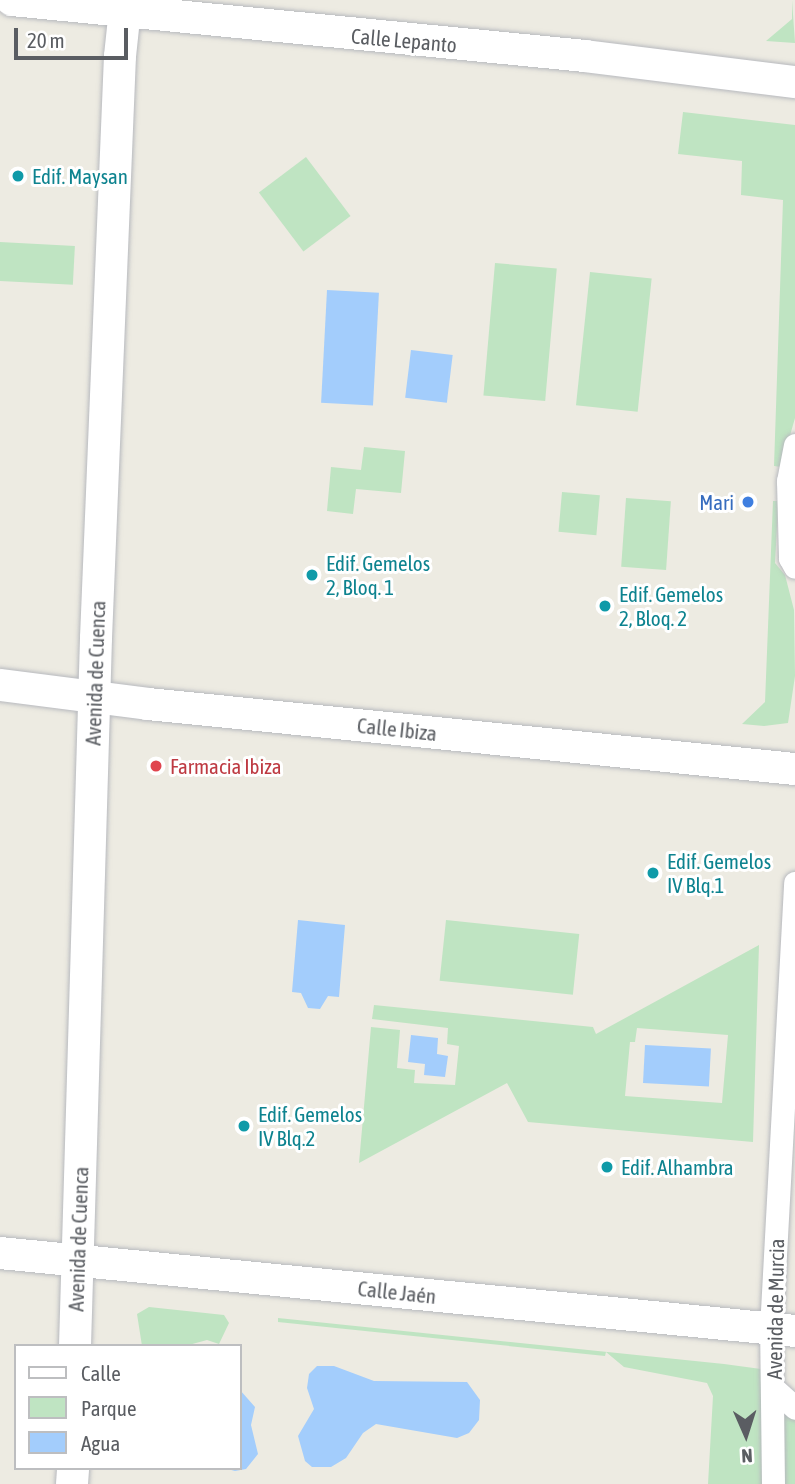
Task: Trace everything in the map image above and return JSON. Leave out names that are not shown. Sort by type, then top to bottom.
[{"type":"street","name":"Calle Lepanto","points":[[12,0],[126,7],[575,55],[795,82]]},
{"type":"street","name":"Avenida de Cuenca","points":[[75,1344],[95,695],[120,56],[126,7]]},
{"type":"street","points":[[795,444],[788,481],[790,558],[795,566]]},
{"type":"street","name":"Calle Ibiza","points":[[0,685],[95,695],[148,705],[795,769]]},
{"type":"street","name":"Avenida de Murcia","points":[[773,1484],[773,1388],[783,1330],[795,883]]},
{"type":"street","name":"Calle Jaén","points":[[0,1253],[783,1330]]},
{"type":"street","points":[[773,1388],[795,1408]]},
{"type":"green space","points":[[792,0],[795,43],[766,41],[792,19]]},
{"type":"green space","points":[[683,112],[795,125],[795,418],[781,467],[774,466],[783,200],[741,195],[742,161],[678,154]]},
{"type":"green space","points":[[306,157],[351,216],[303,252],[259,193]]},
{"type":"green space","points":[[0,242],[75,246],[73,285],[0,281]]},
{"type":"green space","points":[[495,263],[557,268],[545,401],[483,395]]},
{"type":"green space","points":[[590,272],[652,278],[638,412],[576,405]]},
{"type":"green space","points":[[364,447],[405,451],[401,493],[356,489],[353,514],[327,511],[331,467],[361,470]]},
{"type":"green space","points":[[562,492],[600,495],[596,535],[559,532]]},
{"type":"green space","points":[[626,498],[671,501],[666,570],[621,567]]},
{"type":"green space","points":[[773,501],[777,501],[778,508],[775,563],[785,575],[794,610],[795,676],[788,723],[764,726],[742,724],[765,702]]},
{"type":"green space","points":[[446,920],[579,934],[573,995],[440,981]]},
{"type":"green space","points":[[759,945],[753,1142],[528,1122],[507,1083],[359,1163],[371,1027],[400,1030],[397,1068],[415,1070],[414,1083],[455,1085],[459,1046],[447,1044],[448,1028],[372,1019],[374,1005],[593,1027],[596,1034]],"holes":[[[637,1028],[728,1035],[722,1103],[625,1096],[630,1042],[635,1042]]]},
{"type":"green space","points":[[149,1307],[224,1315],[229,1323],[219,1344],[207,1340],[192,1344],[142,1344],[137,1314]]},
{"type":"green space","points":[[278,1318],[724,1364],[761,1369],[764,1484],[708,1484],[713,1396],[707,1383],[624,1367],[606,1352],[605,1356],[278,1322]]},
{"type":"green space","points":[[783,1407],[795,1413],[795,1484],[780,1484]]},
{"type":"water","points":[[327,290],[379,293],[373,406],[321,403]]},
{"type":"water","points":[[411,350],[453,355],[447,403],[405,398]]},
{"type":"water","points":[[298,920],[345,925],[339,997],[328,996],[320,1009],[308,1008],[301,993],[292,992]]},
{"type":"water","points":[[411,1035],[438,1038],[437,1054],[448,1056],[445,1077],[424,1075],[425,1064],[408,1062]]},
{"type":"water","points":[[645,1045],[711,1048],[709,1086],[643,1083]]},
{"type":"water","points":[[317,1366],[334,1366],[374,1381],[467,1382],[480,1400],[479,1420],[469,1433],[457,1438],[376,1424],[363,1433],[346,1458],[331,1467],[312,1467],[305,1461],[298,1436],[314,1409],[307,1388],[309,1374]]},
{"type":"water","points":[[242,1392],[255,1407],[251,1425],[258,1454],[246,1469],[242,1470]]},
{"type":"place","name":"Edif. Maysan","points":[[18,176]]},
{"type":"place","name":"Mari","points":[[748,502]]},
{"type":"place","name":"Edif. Gemelos 2, Bloq. 1","points":[[312,575]]},
{"type":"place","name":"Edif. Gemelos 2, Bloq. 2","points":[[605,606]]},
{"type":"place","name":"Farmacia Ibiza","points":[[156,766]]},
{"type":"place","name":"Edif. Gemelos IV Blq.1","points":[[653,873]]},
{"type":"place","name":"Edif. Gemelos IV Blq.2","points":[[244,1126]]},
{"type":"place","name":"Edif. Alhambra","points":[[607,1167]]}]
